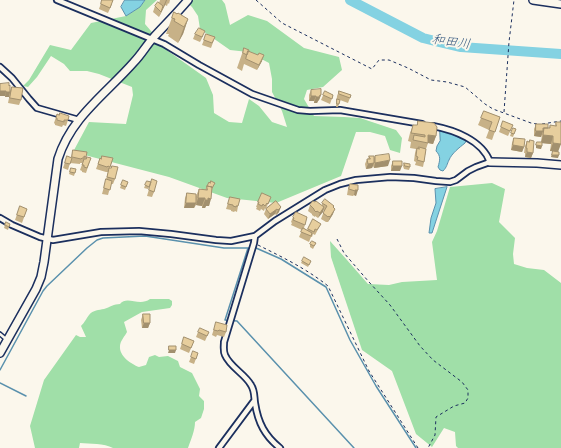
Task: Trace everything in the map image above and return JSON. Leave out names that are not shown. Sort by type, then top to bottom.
[{"type":"street","points":[[57,0],[164,44],[252,94],[298,110],[340,110],[446,128],[469,139],[484,151],[490,162]]},
{"type":"street","points":[[0,353],[36,289],[41,277],[58,159],[61,148],[79,120],[97,99],[134,62],[188,0]]},
{"type":"street","points":[[533,0],[561,4]]},
{"type":"street","points":[[0,67],[12,78],[37,108],[79,120]]},
{"type":"street","points":[[0,218],[12,225],[47,239],[54,240],[101,232],[139,231],[231,241],[255,236],[275,221],[325,190],[356,180],[390,177],[450,182],[456,180],[476,167],[490,162],[561,165]]},
{"type":"street","points":[[255,236],[224,342],[224,349],[225,355],[230,362],[252,386],[259,422],[263,431],[280,448]]},
{"type":"street","points":[[219,448],[254,401]]},
{"type":"lane","points":[[0,334],[7,340]]},
{"type":"path","points":[[256,0],[282,23],[372,68],[380,60],[389,60],[431,80],[447,82],[465,87],[493,109],[531,123],[537,124],[561,121]]},
{"type":"path","points":[[504,112],[509,42],[514,0]]},
{"type":"path","points":[[337,240],[344,253],[390,304],[420,346],[433,360],[462,382],[468,390],[468,398],[465,403],[454,406],[436,417],[434,435],[428,448]]},
{"type":"path","points":[[254,243],[288,260],[318,278],[328,286],[369,371],[418,448]]},
{"type":"green space","points":[[145,0],[157,0],[146,10],[145,24],[168,51],[206,78],[213,95],[214,113],[229,122],[242,123],[249,99],[259,106],[272,122],[287,127],[282,111],[272,92],[272,79],[269,63],[248,52],[230,50],[200,29],[198,16],[185,0],[222,0],[225,4],[230,25],[248,15],[267,21],[304,48],[339,57],[342,70],[323,87],[307,90],[304,99],[314,116],[360,118],[396,130],[402,138],[400,153],[390,150],[385,136],[370,132],[356,132],[341,176],[276,203],[227,198],[169,177],[73,152],[89,122],[126,124],[133,95],[132,87],[99,74],[87,71],[70,71],[64,64],[51,56],[37,77],[28,87],[23,86],[29,80],[50,45],[71,50],[91,23],[126,16],[140,7]]},
{"type":"green space","points":[[492,183],[505,189],[499,222],[515,238],[513,254],[514,264],[527,268],[544,270],[561,283],[561,448],[458,448],[456,446],[455,432],[444,428],[432,447],[416,434],[392,371],[362,350],[331,257],[330,241],[368,284],[389,285],[402,282],[437,280],[432,242],[437,231],[450,187]]},
{"type":"green space","points":[[150,299],[169,299],[172,301],[172,305],[170,308],[142,312],[124,322],[127,332],[121,342],[120,350],[126,359],[139,367],[146,365],[149,357],[155,355],[159,357],[168,356],[178,361],[180,367],[192,373],[200,389],[199,396],[204,401],[204,409],[201,418],[195,422],[194,432],[188,448],[113,448],[101,444],[80,443],[79,448],[35,448],[30,426],[44,380],[76,335],[86,337],[81,326],[89,315],[94,311],[126,301],[142,302]]},
{"type":"water","points":[[125,0],[145,0],[140,7],[126,16],[121,7]]},
{"type":"water","points":[[440,130],[466,141],[452,155],[443,171],[438,167],[440,158],[436,151],[440,141]]},
{"type":"water","points":[[447,187],[432,233],[429,233],[431,218],[436,203],[435,189]]},
{"type":"building","points":[[102,0],[113,0],[110,8],[101,4]]},
{"type":"building","points":[[158,2],[163,6],[161,12],[155,6]]},
{"type":"building","points":[[174,12],[188,19],[184,27],[172,18]]},
{"type":"building","points":[[199,28],[205,31],[202,37],[195,34]]},
{"type":"building","points":[[206,34],[215,37],[212,43],[204,40]]},
{"type":"building","points":[[244,48],[249,50],[247,55],[243,53]]},
{"type":"building","points":[[248,51],[258,55],[259,53],[264,55],[259,65],[246,59]]},
{"type":"building","points":[[9,83],[10,92],[0,91],[0,84]]},
{"type":"building","points":[[12,87],[23,88],[21,100],[10,98]]},
{"type":"building","points":[[321,89],[321,95],[319,97],[311,96],[311,90]]},
{"type":"building","points":[[325,91],[333,95],[332,99],[323,95]]},
{"type":"building","points":[[339,91],[351,95],[350,98],[339,94]]},
{"type":"building","points":[[337,99],[340,100],[339,104],[337,104]]},
{"type":"building","points":[[484,111],[500,117],[495,132],[489,130],[492,122],[481,118]]},
{"type":"building","points":[[60,113],[69,116],[68,120],[64,120],[64,122],[57,120],[57,114],[59,115]]},
{"type":"building","points":[[418,121],[434,123],[437,127],[436,136],[428,135],[428,143],[413,140],[414,135],[425,137],[425,135],[411,133],[413,125],[417,125]]},
{"type":"building","points":[[503,121],[513,125],[510,131],[501,127]]},
{"type":"building","points":[[556,122],[561,122],[561,144],[553,143],[553,136],[543,135],[544,128],[550,128],[550,125],[556,126]]},
{"type":"building","points":[[536,124],[548,124],[548,128],[543,128],[543,131],[536,131]]},
{"type":"building","points":[[513,128],[516,129],[514,134],[511,133]]},
{"type":"building","points":[[514,138],[525,139],[524,147],[513,145]]},
{"type":"building","points":[[530,140],[534,141],[533,153],[527,152],[526,148],[527,141],[529,142]]},
{"type":"building","points":[[537,142],[542,142],[542,146],[536,145]]},
{"type":"building","points":[[419,147],[426,149],[424,162],[417,160],[417,148],[419,149]]},
{"type":"building","points":[[73,150],[87,152],[86,157],[84,156],[84,158],[81,159],[72,157]]},
{"type":"building","points":[[553,151],[559,152],[559,155],[552,155]]},
{"type":"building","points":[[389,154],[390,160],[375,163],[375,156]]},
{"type":"building","points":[[67,156],[72,158],[70,164],[65,163]]},
{"type":"building","points":[[102,156],[113,158],[110,167],[98,164]]},
{"type":"building","points":[[369,156],[374,156],[374,163],[368,164],[367,159],[370,159]]},
{"type":"building","points":[[87,157],[91,158],[87,168],[82,165],[84,159]]},
{"type":"building","points":[[393,161],[402,161],[402,166],[393,166]]},
{"type":"building","points":[[404,163],[410,164],[410,167],[405,166]]},
{"type":"building","points":[[112,166],[118,167],[115,179],[107,177],[109,168]]},
{"type":"building","points":[[71,168],[76,169],[75,173],[70,172]]},
{"type":"building","points":[[106,179],[112,181],[110,190],[104,188]]},
{"type":"building","points":[[152,179],[157,181],[154,192],[149,190]]},
{"type":"building","points":[[123,180],[128,182],[126,187],[121,185]]},
{"type":"building","points":[[147,181],[151,182],[149,187],[145,185]]},
{"type":"building","points":[[211,181],[215,183],[212,188],[207,186]]},
{"type":"building","points":[[350,184],[358,185],[358,190],[355,191],[349,189]]},
{"type":"building","points":[[207,186],[212,187],[211,199],[208,198],[208,200],[205,200],[205,198],[198,198],[199,189],[207,190]]},
{"type":"building","points":[[187,193],[196,194],[196,203],[186,203]]},
{"type":"building","points":[[262,193],[271,197],[268,204],[267,203],[265,206],[263,204],[262,206],[258,204]]},
{"type":"building","points":[[230,197],[240,199],[238,206],[236,207],[228,204]]},
{"type":"building","points":[[325,199],[334,206],[333,207],[335,209],[330,217],[323,213],[327,206],[322,203]]},
{"type":"building","points":[[276,201],[281,207],[270,214],[266,209]]},
{"type":"building","points":[[313,201],[316,201],[324,207],[320,213],[317,211],[316,212],[310,205]]},
{"type":"building","points":[[20,206],[27,209],[24,217],[17,215]]},
{"type":"building","points":[[296,212],[307,217],[305,225],[293,220]]},
{"type":"building","points":[[313,219],[321,224],[317,230],[315,229],[314,232],[308,229]]},
{"type":"building","points":[[6,222],[10,224],[9,227],[5,225]]},
{"type":"building","points":[[303,228],[312,233],[311,236],[301,232]]},
{"type":"building","points":[[312,241],[316,243],[314,246],[310,244]]},
{"type":"building","points":[[304,257],[311,261],[309,265],[302,261]]},
{"type":"building","points":[[143,314],[150,314],[150,323],[144,323]]},
{"type":"building","points":[[216,322],[227,325],[226,332],[214,330]]},
{"type":"building","points":[[200,328],[209,332],[207,336],[198,332]]},
{"type":"building","points":[[184,337],[194,341],[191,348],[182,344]]},
{"type":"building","points":[[169,346],[176,346],[176,350],[169,350]]},
{"type":"building","points":[[193,351],[198,353],[196,359],[191,357]]},
{"type":"waterway","name":"和田川","points":[[350,0],[423,38],[461,47],[561,54]]},
{"type":"waterway","points":[[0,370],[43,291],[97,240],[103,238],[145,236],[224,248],[256,248],[281,259],[326,287],[350,340],[376,386],[416,448]]},
{"type":"waterway","points":[[248,248],[225,320],[237,321],[354,448]]},
{"type":"waterway","points":[[0,383],[26,396]]}]
